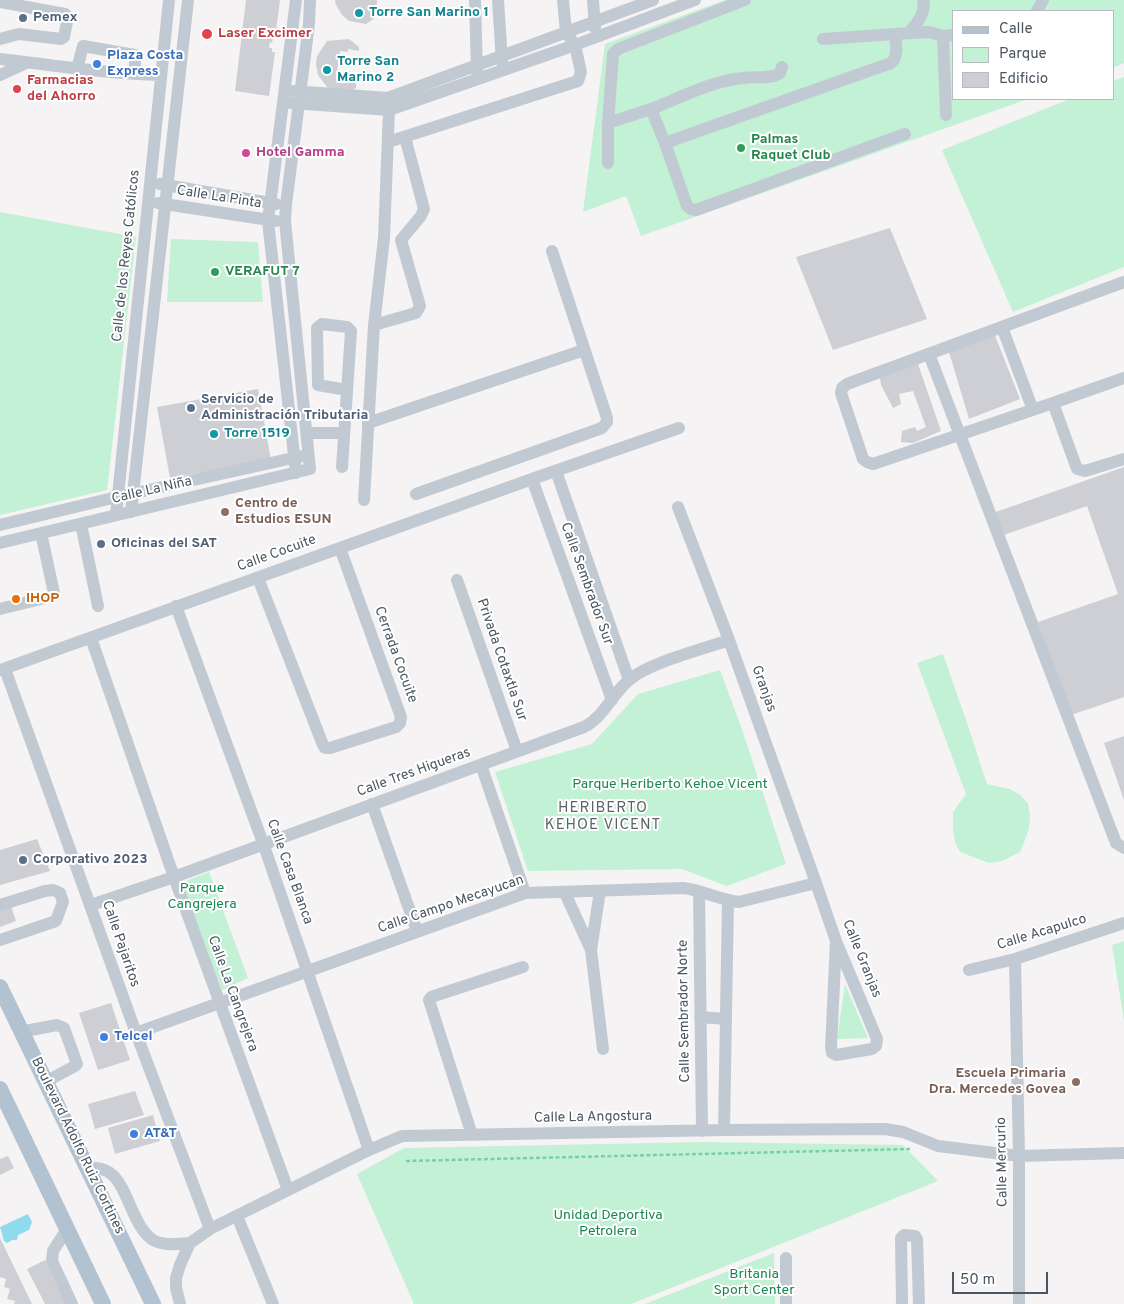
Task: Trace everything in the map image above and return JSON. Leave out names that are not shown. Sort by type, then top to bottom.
[{"type":"main road","name":"Boulevard Adolfo Ruiz Cortines","points":[[0,987],[20,1032],[88,1166],[154,1304]]},
{"type":"main road","points":[[2,1099],[103,1304]]},
{"type":"street","name":"Calle de los Reyes Católicos","points":[[116,515],[169,0]]},
{"type":"street","points":[[131,512],[188,0]]},
{"type":"street","points":[[296,0],[268,221],[296,473]]},
{"type":"street","points":[[309,454],[285,222],[309,24],[310,0]]},
{"type":"street","points":[[475,0],[478,79]]},
{"type":"street","points":[[498,0],[503,70]]},
{"type":"street","points":[[388,142],[578,80],[581,72],[575,44],[566,32],[563,0]]},
{"type":"street","points":[[593,0],[596,36]]},
{"type":"street","points":[[389,104],[476,65],[654,0],[657,14]]},
{"type":"street","points":[[608,163],[608,123],[613,54],[618,49],[745,0]]},
{"type":"street","points":[[909,33],[922,15],[924,4],[922,0]]},
{"type":"street","points":[[284,103],[300,98],[389,104],[478,79],[690,1]]},
{"type":"street","points":[[0,2],[65,14],[68,17],[64,37],[61,39],[19,34],[0,39]]},
{"type":"street","points":[[922,15],[929,32]]},
{"type":"street","points":[[294,22],[309,24]]},
{"type":"street","points":[[823,39],[929,32],[948,35],[946,114]]},
{"type":"street","points":[[665,143],[891,62],[895,60],[896,56],[895,34]]},
{"type":"street","points":[[77,69],[82,46],[135,55],[135,74]]},
{"type":"street","points":[[0,59],[77,69],[161,75]]},
{"type":"street","points":[[0,75],[28,62]]},
{"type":"street","points":[[608,123],[719,83],[742,78],[775,77],[780,73],[782,67]]},
{"type":"street","points":[[284,90],[300,98]]},
{"type":"street","points":[[364,500],[374,325],[384,238],[389,104]]},
{"type":"street","points":[[651,109],[687,206],[696,210],[905,134]]},
{"type":"street","points":[[400,240],[421,216],[424,208],[405,137]]},
{"type":"street","name":"Calle La Pinta","points":[[150,182],[269,203],[286,204]]},
{"type":"street","name":"Calle La Pinta","points":[[148,202],[285,222]]},
{"type":"street","points":[[384,238],[400,240]]},
{"type":"street","points":[[374,325],[416,313],[420,309],[400,240]]},
{"type":"street","points":[[416,494],[605,426],[607,418],[552,251]]},
{"type":"street","points":[[1124,282],[847,384],[842,388],[841,394],[863,459],[872,464],[1053,404],[1124,378]]},
{"type":"street","points":[[342,468],[347,390],[350,331],[347,327],[318,325],[318,385],[347,390]]},
{"type":"street","points":[[1002,327],[1033,410]]},
{"type":"street","points":[[368,423],[584,350]]},
{"type":"street","points":[[929,354],[961,433],[1116,843],[1124,848]]},
{"type":"street","points":[[1053,404],[1077,469],[1085,471],[1124,459]]},
{"type":"street","name":"Calle Cocuite","points":[[3,670],[176,606],[679,428]]},
{"type":"street","points":[[307,433],[344,433]]},
{"type":"street","name":"Calle La Niña","points":[[0,525],[309,454],[310,469],[0,543]]},
{"type":"street","name":"Calle Sembrador Sur","points":[[556,471],[629,680]]},
{"type":"street","name":"Calle Sembrador Sur","points":[[532,479],[612,700]]},
{"type":"street","name":"Granjas","points":[[678,507],[729,640],[816,883]]},
{"type":"street","points":[[81,524],[98,606]]},
{"type":"street","points":[[0,609],[53,596],[54,593],[41,533]]},
{"type":"street","name":"Cerrada Cocuite","points":[[258,578],[325,748],[396,727],[400,723],[401,717],[340,548]]},
{"type":"street","name":"Privada Cotaxtla Sur","points":[[456,580],[517,751]]},
{"type":"street","name":"Calle Casa Blanca","points":[[176,606],[264,843],[369,1150]]},
{"type":"street","name":"Calle La Cangrejera","points":[[91,638],[174,877],[288,1190]]},
{"type":"street","name":"Calle Tres Higueras","points":[[91,905],[174,877],[590,724],[629,680],[649,668],[729,640]]},
{"type":"street","name":"Calle Pajaritos","points":[[3,670],[210,1229]]},
{"type":"street","points":[[481,765],[525,893]]},
{"type":"street","points":[[372,804],[417,932]]},
{"type":"street","name":"Calle Campo Mecayucan","points":[[136,1033],[525,893],[683,888],[728,901],[747,901],[816,883]]},
{"type":"street","name":"Calle Granjas","points":[[816,883],[836,941],[877,1039],[876,1046],[872,1049],[836,1055],[832,1053],[831,1047],[836,941]]},
{"type":"street","points":[[0,905],[53,890],[60,893],[63,902],[56,921],[0,940]]},
{"type":"street","points":[[600,891],[591,950],[603,1049]]},
{"type":"street","name":"Calle Sembrador Norte","points":[[699,892],[702,1131]]},
{"type":"street","points":[[565,893],[591,950]]},
{"type":"street","points":[[724,1130],[728,901]]},
{"type":"street","name":"Calle Acapulco","points":[[969,970],[1015,959],[1124,923]]},
{"type":"street","name":"Calle Mercurio","points":[[1015,959],[1019,1304]]},
{"type":"street","points":[[472,1135],[429,1000],[431,997],[523,967]]},
{"type":"street","points":[[700,1017],[726,1019]]},
{"type":"street","points":[[20,1032],[57,1025],[64,1028],[77,1064],[45,1082]]},
{"type":"street","name":"Calle La Angostura","points":[[190,1243],[210,1229],[369,1150],[402,1136],[894,1129],[938,1146],[1018,1156],[1124,1153]]},
{"type":"street","points":[[88,1166],[101,1168],[115,1177],[140,1226],[147,1235],[163,1244],[190,1243],[176,1278],[176,1288],[180,1304]]},
{"type":"street","points":[[237,1216],[272,1304]]},
{"type":"street","points":[[67,1230],[53,1251],[52,1261],[72,1304]]},
{"type":"street","points":[[902,1304],[901,1238],[904,1235],[915,1236],[918,1239],[919,1304]]},
{"type":"street","points":[[786,1258],[786,1304]]},
{"type":"path","points":[[406,1161],[910,1150]]},
{"type":"green space","name":"Palmas Raquet Club","points":[[725,0],[1124,0],[1124,63],[1114,68],[1114,10],[952,10],[952,100],[1025,100],[641,236],[626,196],[583,212],[605,44]]},
{"type":"green space","points":[[1124,77],[1124,267],[1013,312],[942,150],[1067,100],[1114,100],[1114,81]]},
{"type":"green space","points":[[0,212],[136,237],[107,490],[0,515]]},
{"type":"green space","name":"VERAFUT 7","points":[[171,239],[258,242],[263,302],[167,302]]},
{"type":"green space","points":[[943,654],[987,784],[1010,789],[1028,803],[1030,815],[1029,828],[1020,852],[1002,861],[989,863],[960,852],[955,842],[953,812],[966,794],[917,663]]},
{"type":"green space","name":"Parque Heriberto Kehoe Vicent","points":[[720,670],[742,729],[786,864],[727,886],[682,869],[528,871],[495,772],[592,744],[638,694]]},
{"type":"green space","name":"Parque Cangrejera","points":[[209,872],[248,978],[222,990],[181,883]]},
{"type":"green space","points":[[1124,941],[1124,1021],[1112,945]]},
{"type":"green space","points":[[845,984],[868,1038],[837,1039]]},
{"type":"green space","name":"Unidad Deportiva Petrolera","points":[[701,1142],[903,1145],[938,1181],[631,1304],[414,1304],[357,1174],[404,1148]]},
{"type":"green space","name":"Britania Sport Center","points":[[774,1253],[775,1304],[645,1304]]},
{"type":"water","points":[[28,1214],[32,1222],[29,1230],[18,1235],[17,1240],[7,1243],[4,1241],[0,1227]]},
{"type":"building","points":[[246,0],[280,0],[275,39],[273,38],[272,43],[270,42],[269,48],[272,48],[272,52],[275,52],[269,96],[235,91]]},
{"type":"building","name":"Torre San Marino 1","points":[[335,0],[377,0],[376,17],[366,24],[349,21],[342,15]]},
{"type":"building","name":"Torre San Marino 2","points":[[349,39],[359,47],[359,51],[348,49],[348,52],[340,51],[336,78],[344,80],[344,83],[356,83],[356,88],[346,94],[330,91],[318,75],[317,56],[327,41]]},
{"type":"building","points":[[890,228],[927,319],[833,350],[796,257]]},
{"type":"building","points":[[994,333],[1020,399],[969,419],[949,352]]},
{"type":"building","points":[[918,364],[941,431],[913,443],[901,442],[902,431],[915,427],[917,431],[926,427],[913,391],[899,394],[901,404],[893,408],[881,385],[880,378]]},
{"type":"building","name":"Torre 1519","points":[[258,389],[271,460],[170,478],[157,407]]},
{"type":"building","points":[[1124,467],[1124,697],[1071,715],[1038,622],[1118,594],[1087,506],[1001,536],[993,513]]},
{"type":"building","points":[[1124,736],[1124,800],[1104,743]]},
{"type":"building","name":"Corporativo 2023","points":[[37,839],[50,871],[0,885],[0,850]]},
{"type":"building","points":[[11,906],[16,921],[0,927],[0,910]]},
{"type":"building","name":"Telcel","points":[[111,1003],[130,1060],[98,1070],[79,1013]]},
{"type":"building","points":[[135,1091],[144,1115],[95,1129],[88,1104]]},
{"type":"building","name":"AT&T","points":[[153,1115],[160,1141],[115,1154],[108,1128]]},
{"type":"building","points":[[8,1156],[14,1168],[0,1175],[0,1159]]},
{"type":"building","points":[[0,1238],[32,1304],[14,1304],[15,1301],[7,1299],[10,1289],[4,1287],[6,1279],[0,1277]]},
{"type":"building","points":[[45,1260],[66,1304],[45,1304],[27,1269]]},
{"type":"place","name":"Torre San Marino 1","points":[[359,13]]},
{"type":"place","name":"Pemex","points":[[23,18]]},
{"type":"place","name":"Laser Excimer","points":[[207,34]]},
{"type":"place","name":"Plaza Costa Express","points":[[97,64]]},
{"type":"place","name":"Torre San Marino 2","points":[[327,70]]},
{"type":"place","name":"Farmacias del Ahorro","points":[[17,89]]},
{"type":"place","name":"Palmas Raquet Club","points":[[741,148]]},
{"type":"place","name":"Hotel Gamma","points":[[246,153]]},
{"type":"place","name":"VERAFUT 7","points":[[215,272]]},
{"type":"place","name":"Servicio de Administración Tributaria","points":[[191,408]]},
{"type":"place","name":"Torre 1519","points":[[214,434]]},
{"type":"place","name":"Centro de Estudios ESUN","points":[[225,512]]},
{"type":"place","name":"Oficinas del SAT","points":[[101,544]]},
{"type":"place","name":"IHOP","points":[[16,599]]},
{"type":"place","name":"Corporativo 2023","points":[[23,860]]},
{"type":"place","name":"Telcel","points":[[104,1037]]},
{"type":"place","name":"Escuela Primaria Dra. Mercedes Govea","points":[[1076,1082]]},
{"type":"place","name":"AT&T","points":[[134,1134]]},
{"type":"district","name":"HERIBERTO KEHOE VICENT","points":[[603,818]]}]
